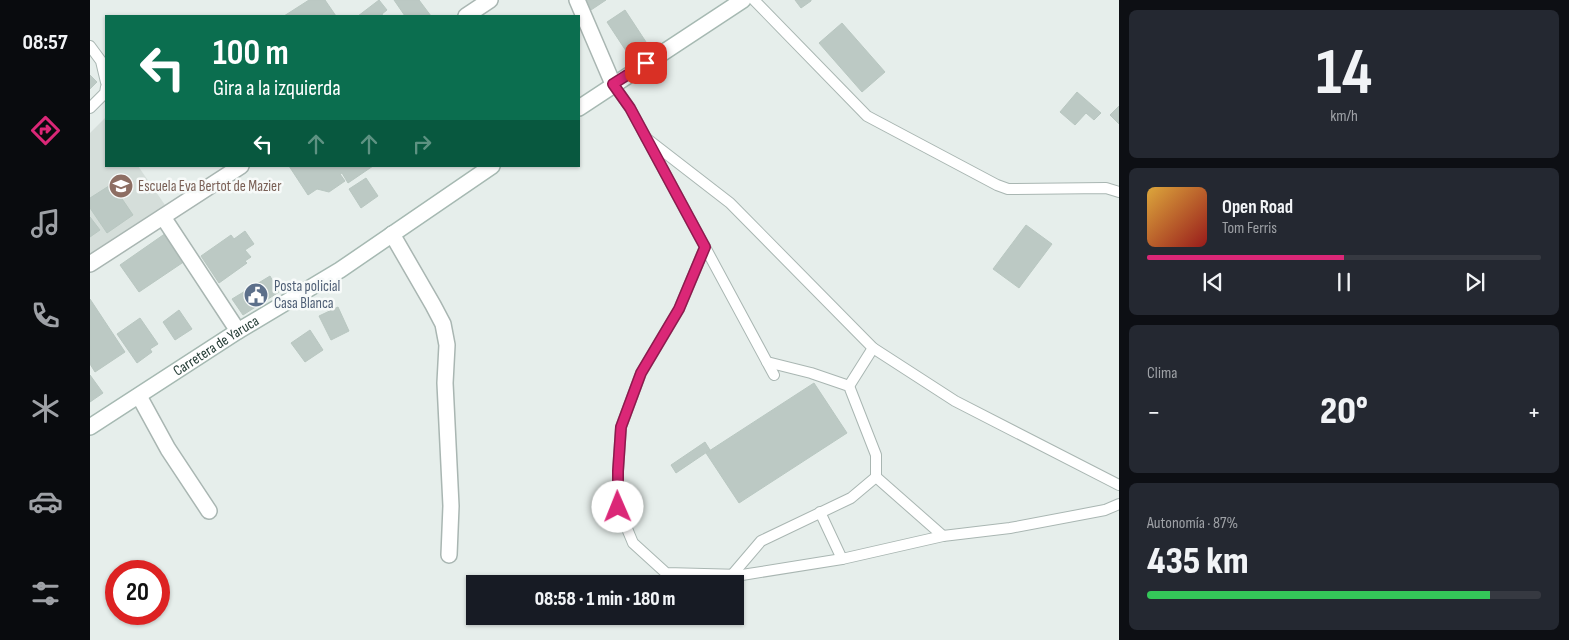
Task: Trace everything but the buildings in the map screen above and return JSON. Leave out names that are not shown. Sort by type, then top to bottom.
[{"type":"street","points":[[468,15],[490,0]]},
{"type":"street","points":[[577,0],[613,84]]},
{"type":"street","points":[[580,107],[742,0]]},
{"type":"street","points":[[90,264],[239,167]]},
{"type":"street","name":"Carretera de Yaruca","points":[[90,427],[238,331],[340,270],[491,167]]},
{"type":"street","points":[[164,217],[238,331]]},
{"type":"street","points":[[392,234],[443,324],[447,345],[445,383],[451,506],[449,554]]},
{"type":"street","points":[[139,396],[168,449],[209,511]]},
{"type":"lane","points":[[754,0],[867,116],[996,185],[1008,189],[1106,188],[1119,192]]},
{"type":"lane","points":[[90,46],[101,61],[105,78]]},
{"type":"lane","points":[[613,84],[630,108],[774,375]]},
{"type":"lane","points":[[90,108],[105,93]]},
{"type":"lane","points":[[646,138],[730,203],[873,348],[955,401],[1119,485]]},
{"type":"lane","points":[[705,247],[679,309],[641,373],[621,427],[618,507],[633,543],[666,573],[732,575],[761,541],[851,498],[876,477]]},
{"type":"lane","points":[[849,386],[873,348]]},
{"type":"lane","points":[[767,362],[811,373],[849,386],[876,455],[876,477],[944,536]]},
{"type":"lane","points":[[742,575],[842,560],[944,536],[1010,528],[1105,510],[1119,504]]},
{"type":"lane","points":[[820,512],[842,560]]},
{"type":"shaded area","name":"Escuela Eva Bertot de Mazier","points":[[105,118],[105,167],[139,167],[165,205],[90,254],[90,133]]},
{"type":"place","name":"Escuela Eva Bertot de Mazier","points":[[121,186]]},
{"type":"place","name":"Posta policial Casa Blanca","points":[[256,295]]},
{"type":"route","points":[[618,507],[621,427],[641,373],[679,309],[705,247],[630,108],[613,84],[646,63]]}]
